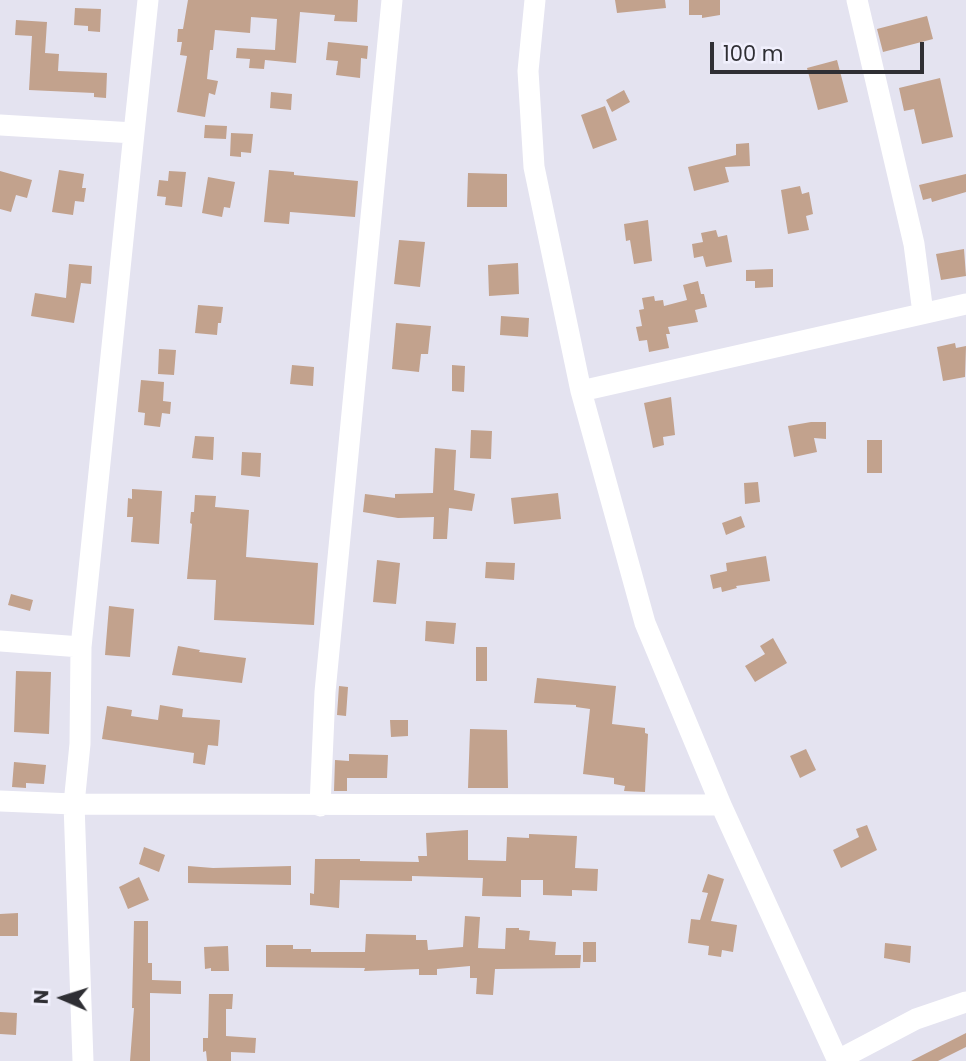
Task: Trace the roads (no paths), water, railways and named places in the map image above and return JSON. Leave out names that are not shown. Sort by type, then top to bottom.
[{"type":"street","points":[[83,1061],[74,804],[80,744],[81,647],[148,0]]},
{"type":"street","points":[[320,806],[325,692],[393,0]]},
{"type":"street","points":[[535,0],[528,71],[534,167],[581,391],[645,623],[721,805],[838,1061],[916,1019],[966,1002]]},
{"type":"street","points":[[857,0],[914,244],[923,313]]},
{"type":"street","points":[[0,125],[134,133]]},
{"type":"street","points":[[581,391],[966,304]]},
{"type":"street","points":[[0,640],[81,647]]},
{"type":"street","points":[[0,801],[320,806],[721,805]]}]
